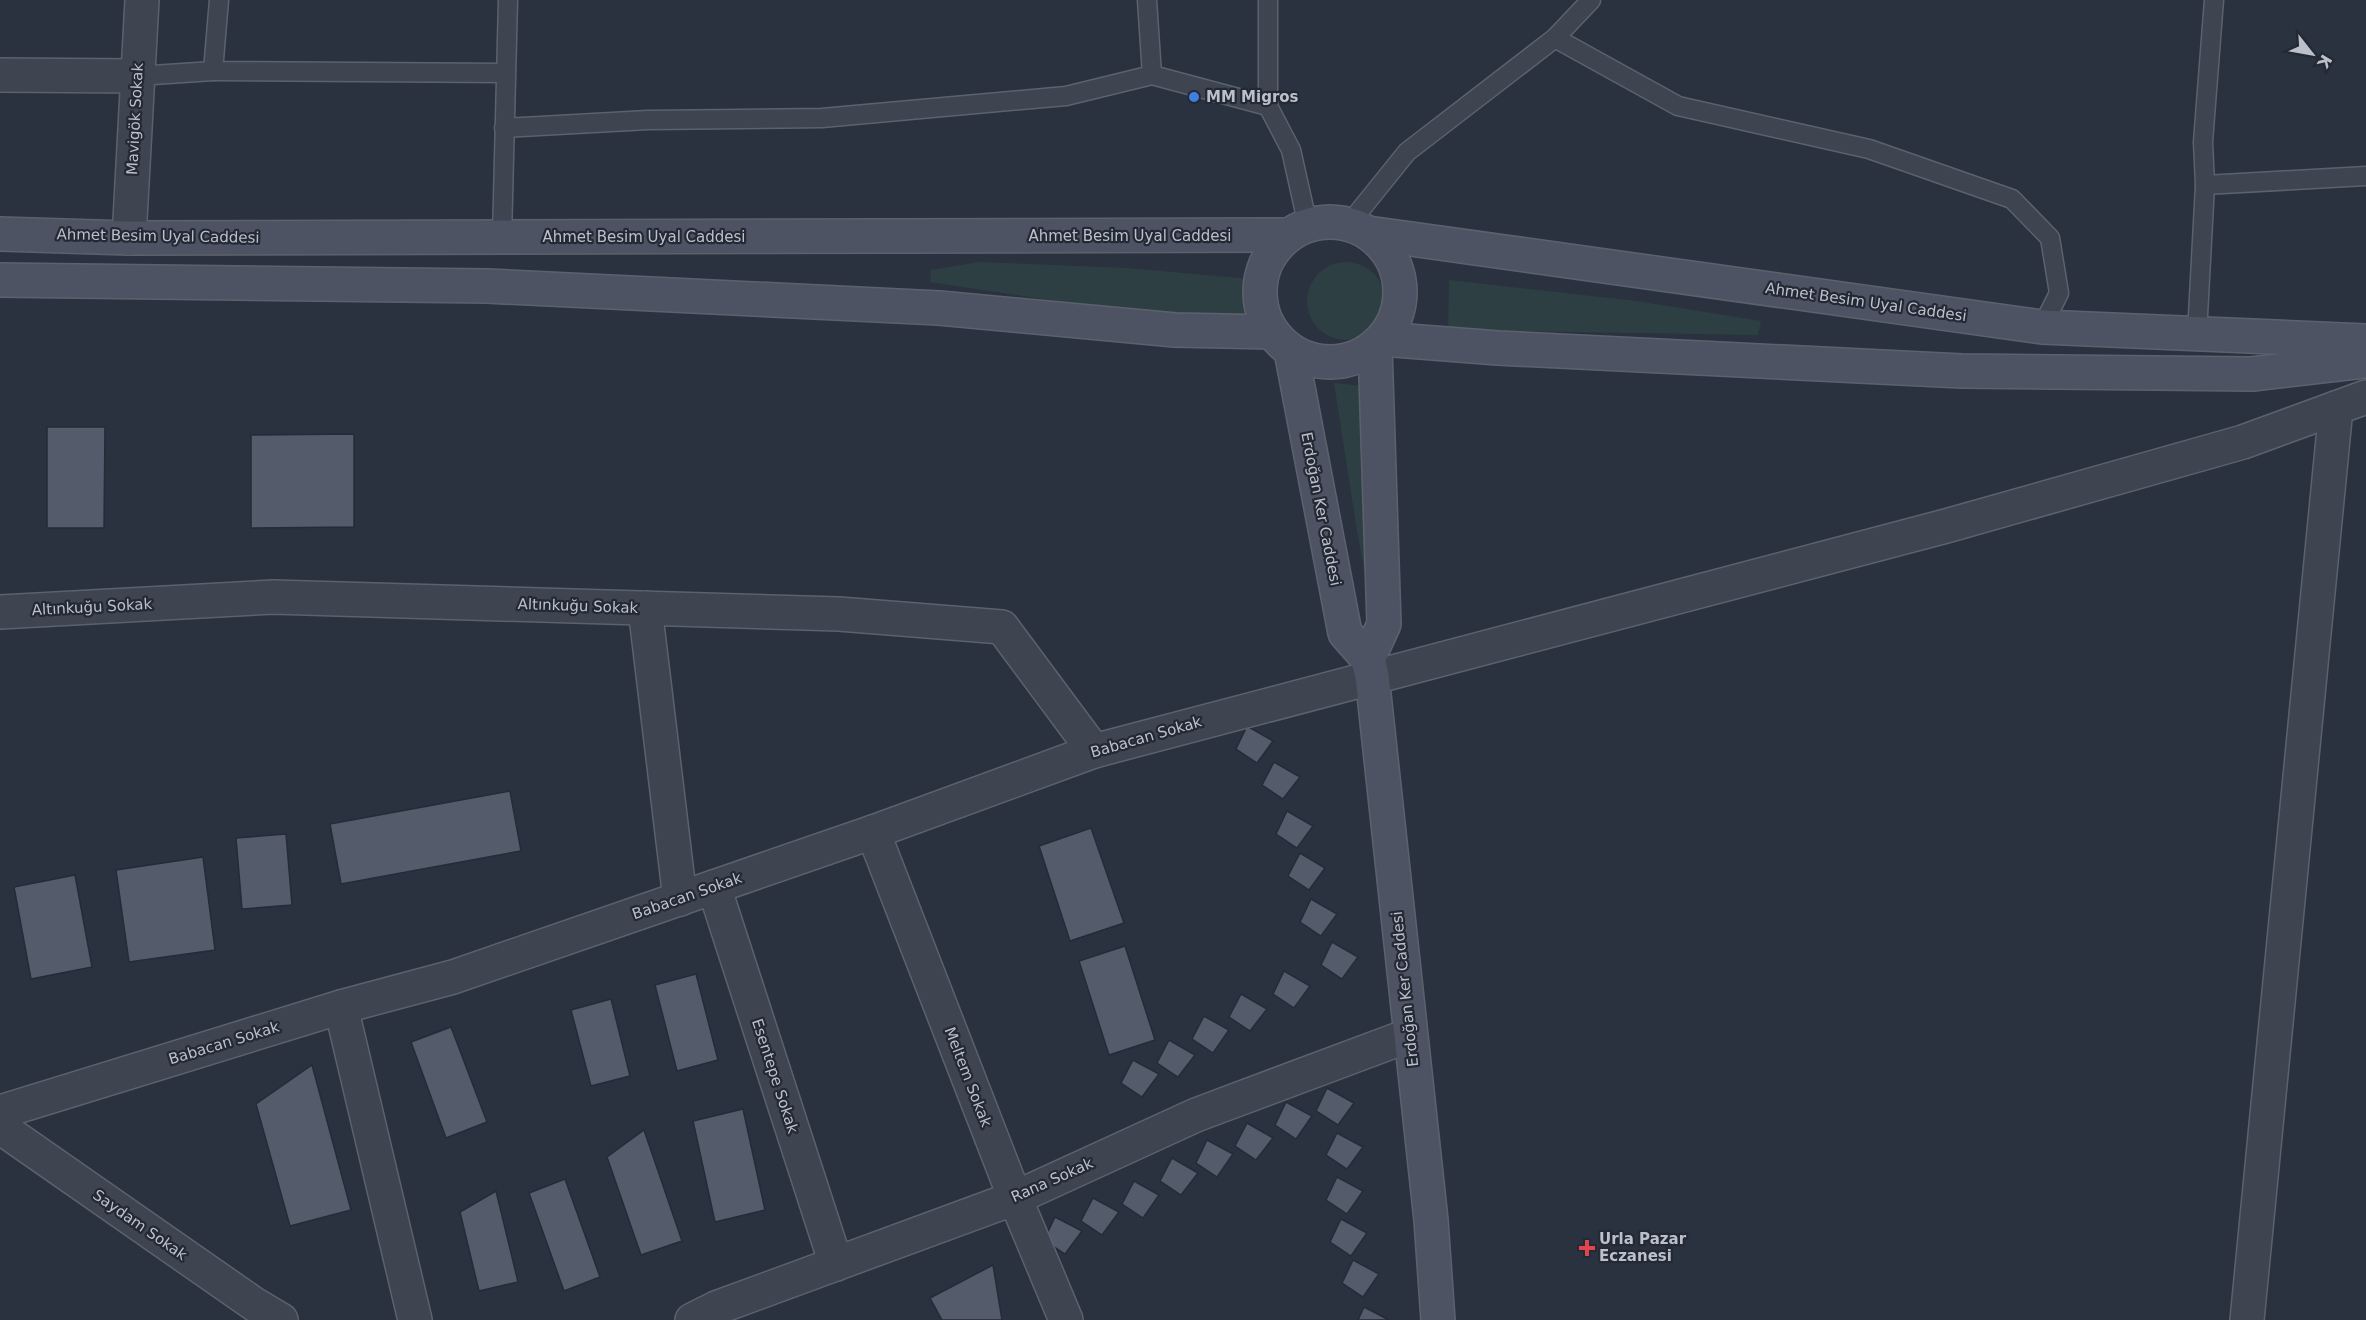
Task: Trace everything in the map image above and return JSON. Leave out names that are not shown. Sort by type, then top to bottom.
[{"type":"main road","points":[[1328,222],[1359,229],[1384,246],[1394,263],[1400,282],[1400,303],[1394,322],[1378,342],[1356,358],[1334,362],[1312,360],[1282,341],[1263,312],[1260,291],[1264,270],[1274,251],[1298,230],[1328,222]]},
{"type":"main road","name":"Ahmet Besim Uyal Caddesi","points":[[1359,229],[2042,327],[2366,341]]},
{"type":"main road","name":"Ahmet Besim Uyal Caddesi","points":[[0,234],[129,238],[502,237],[1298,230]]},
{"type":"main road","points":[[0,280],[498,287],[939,308],[1282,341]]},
{"type":"main road","name":"Erdoğan Ker Caddesi","points":[[1282,341],[1345,633],[1370,668],[1431,1220],[1438,1320]]},
{"type":"main road","points":[[1378,342],[1962,371],[2252,374],[2366,361]]},
{"type":"main road","points":[[1370,668],[1384,624],[1378,342]]},
{"type":"street","name":"Mavigök Sokak","points":[[129,238],[142,0]]},
{"type":"street","points":[[0,75],[138,76]]},
{"type":"street","name":"Babacan Sokak","points":[[0,1112],[341,1007],[453,977],[873,832],[1094,751],[1370,668],[1946,526],[2243,442],[2366,397]]},
{"type":"street","points":[[2247,1320],[2336,408]]},
{"type":"street","name":"Altınkuğu Sokak","points":[[0,612],[273,597],[839,614],[1002,627],[1094,751]]},
{"type":"street","points":[[645,608],[680,899]]},
{"type":"street","name":"Meltem Sokak","points":[[873,832],[1015,1198],[1066,1320]]},
{"type":"street","name":"Esentepe Sokak","points":[[714,887],[836,1264]]},
{"type":"street","points":[[341,1007],[415,1320]]},
{"type":"street","name":"Rana Sokak","points":[[692,1320],[716,1308],[1015,1198],[1196,1115],[1410,1035]]},
{"type":"street","name":"Saydam Sokak","points":[[0,1127],[254,1304],[282,1320]]},
{"type":"lane","points":[[213,71],[219,0]]},
{"type":"lane","points":[[502,237],[508,0]]},
{"type":"lane","points":[[1147,0],[1152,75]]},
{"type":"lane","points":[[1268,0],[1269,106],[1292,150],[1298,230]]},
{"type":"lane","points":[[1359,229],[1407,152],[1555,38],[1590,0]]},
{"type":"lane","points":[[2197,334],[2205,185],[2203,141],[2214,0]]},
{"type":"lane","points":[[1555,38],[1678,106],[1869,149],[2012,199],[2050,238],[2059,292],[2042,327]]},
{"type":"lane","points":[[138,76],[213,71],[505,73]]},
{"type":"lane","points":[[504,128],[648,120],[822,118],[1066,96],[1152,75],[1269,106]]},
{"type":"lane","points":[[2205,185],[2366,176]]},
{"type":"shaded area","points":[[979,262],[1128,268],[1250,279],[1249,322],[1049,300],[930,282],[931,270]]},
{"type":"shaded area","points":[[1346,262],[1361,265],[1374,273],[1382,286],[1385,301],[1382,316],[1374,329],[1361,337],[1346,340],[1331,337],[1318,329],[1310,316],[1307,301],[1310,286],[1318,273],[1331,265]]},
{"type":"shaded area","points":[[1449,280],[1636,301],[1761,321],[1758,335],[1448,330]]},
{"type":"shaded area","points":[[1334,383],[1381,388],[1376,632],[1357,531]]},
{"type":"building","points":[[47,427],[105,427],[104,528],[47,528]]},
{"type":"building","points":[[354,434],[354,527],[251,528],[251,435]]},
{"type":"building","points":[[1247,726],[1273,741],[1257,763],[1236,749]]},
{"type":"building","points":[[1274,762],[1300,777],[1283,799],[1262,785]]},
{"type":"building","points":[[510,791],[521,851],[341,884],[330,824]]},
{"type":"building","points":[[1287,811],[1313,826],[1297,848],[1276,834]]},
{"type":"building","points":[[1091,828],[1124,923],[1070,941],[1039,846]]},
{"type":"building","points":[[286,834],[292,905],[242,909],[236,838]]},
{"type":"building","points":[[1300,853],[1325,868],[1309,890],[1288,876]]},
{"type":"building","points":[[203,857],[215,950],[129,962],[116,870]]},
{"type":"building","points":[[75,875],[92,967],[31,979],[14,887]]},
{"type":"building","points":[[1311,899],[1337,914],[1321,936],[1300,922]]},
{"type":"building","points":[[1332,942],[1358,957],[1342,979],[1321,965]]},
{"type":"building","points":[[1125,946],[1155,1040],[1109,1055],[1079,961]]},
{"type":"building","points":[[1284,971],[1310,986],[1294,1008],[1273,994]]},
{"type":"building","points":[[696,974],[718,1060],[677,1071],[655,985]]},
{"type":"building","points":[[1241,994],[1267,1009],[1250,1031],[1229,1017]]},
{"type":"building","points":[[611,999],[630,1076],[591,1086],[571,1010]]},
{"type":"building","points":[[1204,1016],[1229,1030],[1213,1053],[1192,1039]]},
{"type":"building","points":[[451,1027],[487,1122],[446,1138],[411,1042]]},
{"type":"building","points":[[1169,1040],[1195,1055],[1178,1077],[1157,1063]]},
{"type":"building","points":[[1133,1060],[1159,1074],[1142,1097],[1121,1083]]},
{"type":"building","points":[[312,1065],[351,1210],[290,1226],[256,1104]]},
{"type":"building","points":[[1327,1088],[1354,1103],[1338,1125],[1316,1111]]},
{"type":"building","points":[[1286,1102],[1312,1116],[1296,1139],[1275,1125]]},
{"type":"building","points":[[743,1109],[765,1210],[715,1222],[693,1121]]},
{"type":"building","points":[[1247,1123],[1273,1138],[1256,1160],[1235,1146]]},
{"type":"building","points":[[644,1130],[682,1241],[641,1255],[607,1157]]},
{"type":"building","points":[[1337,1133],[1363,1147],[1347,1169],[1326,1155]]},
{"type":"building","points":[[1207,1140],[1233,1154],[1217,1177],[1196,1163]]},
{"type":"building","points":[[1172,1158],[1198,1173],[1181,1195],[1160,1181]]},
{"type":"building","points":[[1337,1177],[1363,1191],[1347,1214],[1326,1200]]},
{"type":"building","points":[[565,1179],[600,1277],[564,1291],[529,1193]]},
{"type":"building","points":[[1134,1181],[1159,1195],[1143,1218],[1122,1204]]},
{"type":"building","points":[[496,1191],[518,1282],[479,1291],[460,1212]]},
{"type":"building","points":[[1093,1198],[1119,1212],[1102,1235],[1081,1221]]},
{"type":"building","points":[[1055,1217],[1082,1231],[1065,1254],[1044,1240]]},
{"type":"building","points":[[1341,1219],[1367,1233],[1351,1256],[1330,1242]]},
{"type":"building","points":[[1353,1260],[1379,1274],[1363,1297],[1342,1283]]},
{"type":"building","points":[[993,1265],[1002,1320],[942,1320],[930,1298]]},
{"type":"building","points":[[1364,1307],[1389,1320],[1358,1320]]},
{"type":"place","name":"MM Migros","points":[[1194,97]]},
{"type":"place","name":"Urla Pazar Eczanesi","points":[[1587,1248]]}]
